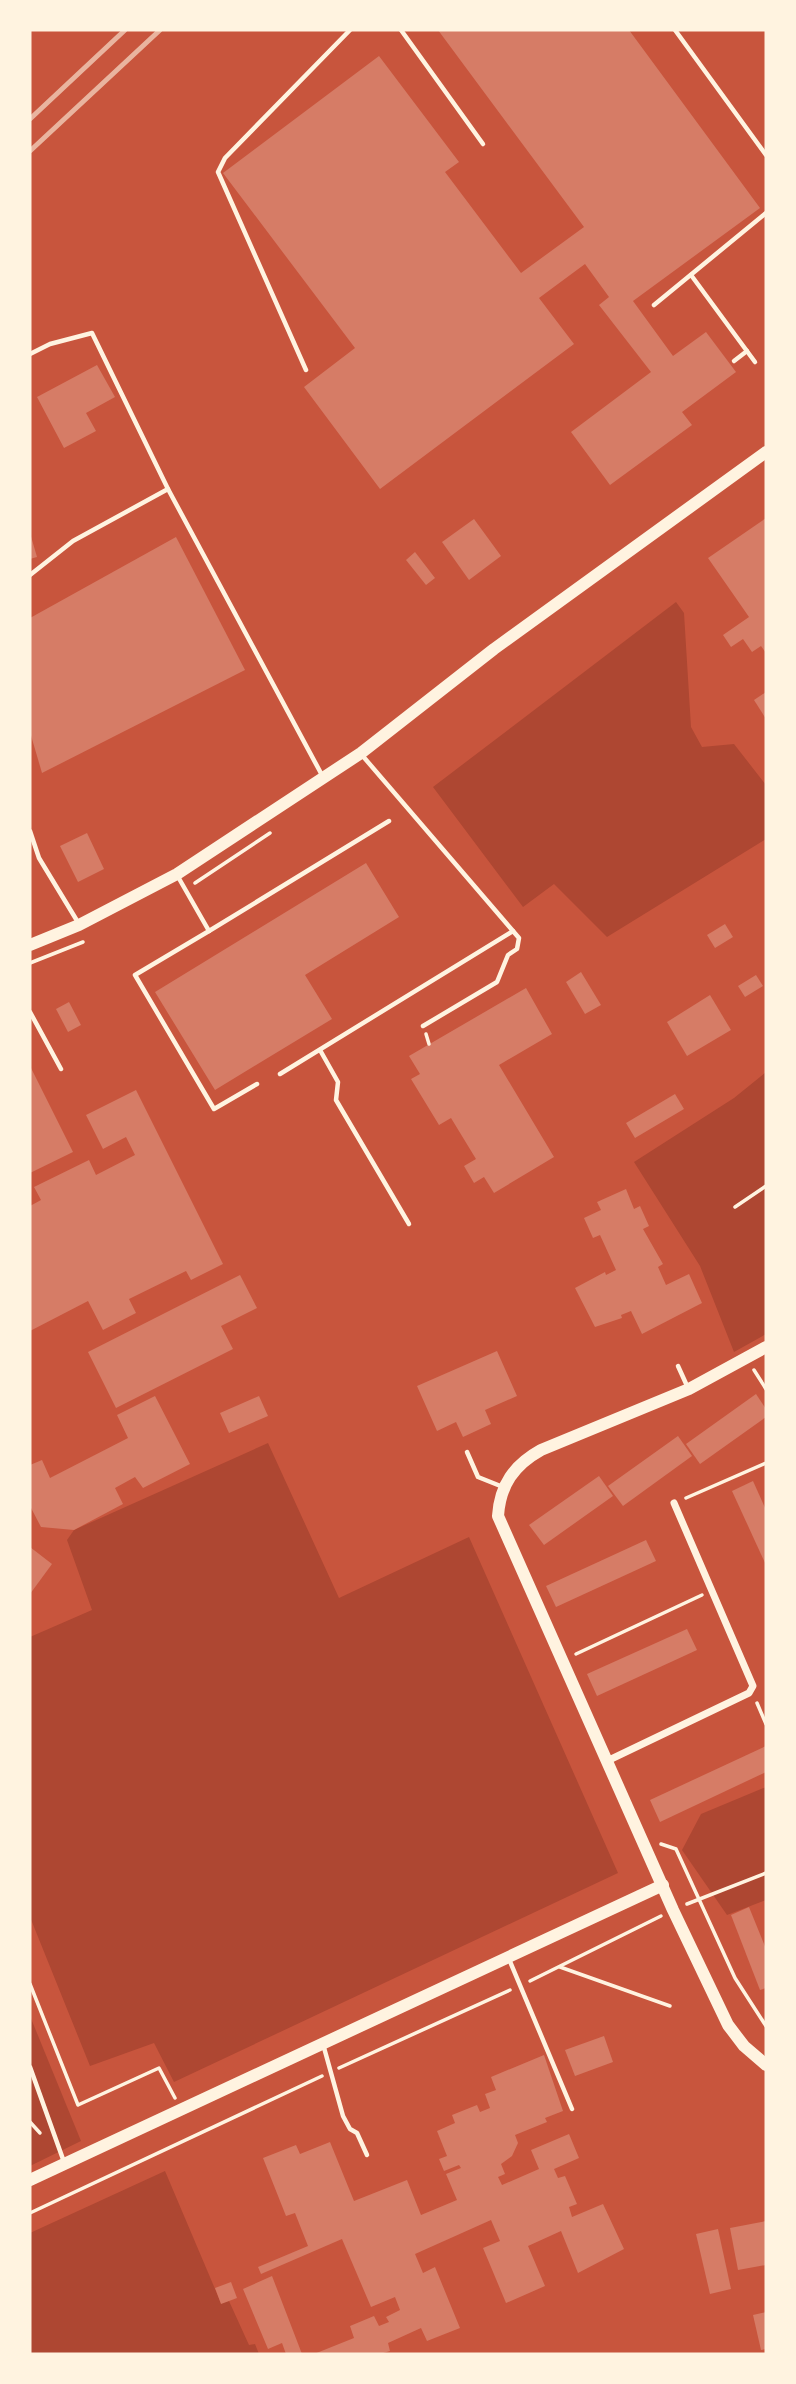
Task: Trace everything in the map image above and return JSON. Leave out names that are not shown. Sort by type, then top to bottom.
[{"type":"street","points":[[30,945],[79,925],[177,874],[361,754],[494,649],[766,452]]},
{"type":"street","points":[[766,1347],[747,1360],[689,1389],[541,1450],[523,1460],[504,1488],[498,1516],[503,1533],[673,1910],[728,2025],[744,2046],[766,2065]]},
{"type":"street","points":[[607,1762],[749,1693],[753,1686],[674,1503]]},
{"type":"street","points":[[30,2180],[179,2108],[663,1885]]},
{"type":"lane","points":[[306,370],[218,172],[225,158],[351,30]]},
{"type":"lane","points":[[401,30],[484,144]]},
{"type":"lane","points":[[675,30],[766,155]]},
{"type":"lane","points":[[654,305],[766,213]]},
{"type":"lane","points":[[691,275],[755,362]]},
{"type":"lane","points":[[30,354],[50,344],[92,333],[168,489],[324,778]]},
{"type":"lane","points":[[734,361],[747,351]]},
{"type":"lane","points":[[30,575],[73,541],[168,489]]},
{"type":"lane","points":[[361,754],[519,938],[517,949],[509,955],[497,982],[423,1026]]},
{"type":"lane","points":[[257,1084],[214,1109],[135,975],[389,821]]},
{"type":"lane","points":[[30,831],[39,858],[79,925]]},
{"type":"lane","points":[[177,874],[209,930]]},
{"type":"lane","points":[[280,1074],[513,931]]},
{"type":"lane","points":[[30,1012],[61,1069]]},
{"type":"lane","points":[[320,1050],[338,1082],[336,1100],[409,1224]]},
{"type":"lane","points":[[678,1366],[689,1389]]},
{"type":"lane","points":[[467,1452],[478,1477],[504,1488]]},
{"type":"lane","points":[[509,1958],[572,2109]]},
{"type":"lane","points":[[323,2043],[343,2116],[350,2129],[357,2133],[367,2155]]},
{"type":"lane","points":[[30,2067],[64,2163]]},
{"type":"path","points":[[735,1207],[766,1185]]},
{"type":"path","points":[[747,1360],[766,1388]]},
{"type":"path","points":[[674,1503],[766,1463]]},
{"type":"path","points":[[561,1660],[713,1591]]},
{"type":"path","points":[[749,1693],[766,1724]]},
{"type":"path","points":[[642,1839],[676,1849],[735,1978],[766,2026]]},
{"type":"path","points":[[30,2213],[519,1986],[673,1910],[766,1873]]},
{"type":"path","points":[[560,1966],[670,2006]]},
{"type":"path","points":[[30,1984],[78,2105],[159,2068],[179,2108],[189,2137]]},
{"type":"shaded area","points":[[676,602],[684,613],[691,727],[702,747],[734,744],[766,785],[766,839],[607,937],[554,884],[523,907],[433,787]]},
{"type":"shaded area","points":[[766,1072],[766,1334],[734,1352],[700,1266],[634,1162],[734,1098]]},
{"type":"shaded area","points":[[268,1443],[339,1598],[469,1537],[618,1873],[174,2082],[154,2043],[90,2066],[30,1917],[30,1637],[92,1610],[67,1540],[74,1530]]},
{"type":"shaded area","points":[[766,1787],[766,1900],[727,1915],[682,1850],[701,1814]]},
{"type":"shaded area","points":[[30,2016],[81,2141],[30,2166]]},
{"type":"shaded area","points":[[165,2171],[221,2303],[229,2301],[249,2345],[255,2344],[259,2354],[30,2354],[30,2233]]},
{"type":"building","points":[[438,30],[629,30],[760,208],[633,301],[673,356],[706,332],[736,372],[682,412],[692,425],[610,485],[571,432],[651,372],[599,305],[609,297],[585,264],[539,298],[574,344],[380,489],[304,387],[355,348],[223,173],[379,56],[459,162],[445,172],[521,273],[584,227]]},
{"type":"building","points":[[97,365],[115,397],[86,413],[96,431],[64,448],[37,397]]},
{"type":"building","points":[[766,518],[766,653],[761,646],[752,652],[743,639],[731,647],[723,635],[749,617],[708,558]]},
{"type":"building","points":[[474,519],[501,556],[469,580],[442,542]]},
{"type":"building","points":[[30,533],[37,557],[30,559]]},
{"type":"building","points":[[176,537],[245,670],[42,773],[30,732],[30,618]]},
{"type":"building","points":[[415,552],[435,578],[426,585],[406,560]]},
{"type":"building","points":[[766,692],[766,719],[754,700]]},
{"type":"building","points":[[87,833],[104,869],[78,882],[60,846]]},
{"type":"building","points":[[366,863],[399,917],[305,975],[332,1019],[215,1090],[155,992]]},
{"type":"building","points":[[725,924],[733,937],[715,948],[707,935]]},
{"type":"building","points":[[581,972],[601,1005],[585,1014],[566,982]]},
{"type":"building","points":[[756,975],[763,986],[745,997],[738,986]]},
{"type":"building","points":[[526,988],[552,1034],[499,1065],[554,1157],[494,1193],[484,1177],[474,1183],[464,1166],[476,1159],[451,1118],[439,1125],[411,1079],[420,1074],[409,1056]]},
{"type":"building","points":[[710,995],[731,1030],[687,1056],[667,1022]]},
{"type":"building","points":[[69,1002],[81,1025],[68,1032],[56,1009]]},
{"type":"building","points":[[30,1066],[73,1152],[30,1173]]},
{"type":"building","points":[[136,1090],[223,1264],[191,1280],[186,1271],[129,1299],[136,1313],[103,1330],[88,1301],[30,1331],[30,1206],[41,1200],[34,1187],[89,1160],[96,1175],[135,1155],[126,1137],[103,1149],[86,1115]]},
{"type":"building","points":[[675,1094],[684,1109],[635,1138],[626,1123]]},
{"type":"building","points":[[626,1189],[634,1209],[640,1206],[649,1226],[643,1229],[663,1264],[658,1267],[666,1285],[689,1274],[702,1303],[642,1334],[631,1311],[621,1315],[622,1318],[595,1327],[575,1288],[605,1272],[606,1275],[616,1270],[600,1235],[593,1238],[584,1218],[601,1210],[597,1202]]},
{"type":"building","points":[[240,1275],[257,1308],[221,1326],[233,1349],[116,1408],[88,1352]]},
{"type":"building","points":[[497,1351],[517,1396],[485,1410],[491,1424],[463,1437],[456,1422],[437,1431],[417,1386]]},
{"type":"building","points":[[756,1394],[766,1409],[766,1417],[700,1464],[686,1444]]},
{"type":"building","points":[[155,1396],[190,1464],[143,1488],[135,1477],[115,1488],[123,1504],[74,1530],[41,1527],[30,1506],[30,1465],[42,1460],[50,1478],[128,1438],[117,1415]]},
{"type":"building","points":[[259,1396],[268,1416],[229,1433],[220,1413]]},
{"type":"building","points":[[678,1436],[692,1456],[623,1506],[608,1486]]},
{"type":"building","points":[[599,1476],[613,1496],[544,1545],[529,1525]]},
{"type":"building","points":[[753,1481],[766,1510],[766,1565],[732,1491]]},
{"type":"building","points":[[646,1540],[656,1561],[556,1607],[546,1586]]},
{"type":"building","points":[[30,1547],[52,1564],[30,1594]]},
{"type":"building","points":[[687,1629],[697,1650],[597,1696],[587,1674]]},
{"type":"building","points":[[766,1746],[766,1772],[660,1822],[650,1800]]},
{"type":"building","points":[[749,1907],[766,1949],[766,1988],[760,1990],[731,1915]]},
{"type":"building","points":[[604,2036],[613,2062],[575,2076],[565,2050]]},
{"type":"building","points":[[544,2055],[563,2111],[545,2118],[547,2122],[515,2135],[518,2143],[512,2156],[501,2164],[505,2174],[498,2177],[502,2185],[539,2169],[531,2150],[569,2134],[579,2158],[554,2169],[558,2178],[565,2176],[577,2204],[569,2207],[572,2217],[603,2204],[624,2249],[578,2273],[561,2231],[528,2246],[545,2286],[506,2303],[483,2248],[500,2241],[491,2220],[415,2254],[423,2273],[435,2267],[460,2328],[427,2341],[421,2328],[388,2343],[390,2351],[380,2354],[314,2354],[354,2338],[350,2326],[374,2316],[379,2326],[389,2322],[386,2317],[400,2310],[395,2297],[371,2307],[342,2239],[261,2274],[258,2267],[308,2246],[295,2213],[286,2216],[263,2158],[296,2145],[300,2154],[330,2142],[354,2201],[407,2180],[421,2215],[457,2200],[446,2174],[461,2168],[459,2165],[444,2171],[439,2159],[447,2156],[437,2131],[455,2123],[452,2115],[477,2105],[480,2112],[490,2108],[485,2094],[496,2090],[491,2077]]},
{"type":"building","points":[[766,2221],[766,2265],[738,2270],[730,2228]]},
{"type":"building","points":[[718,2229],[731,2289],[710,2294],[696,2234]]},
{"type":"building","points":[[272,2276],[302,2354],[286,2354],[282,2343],[268,2349],[243,2289]]},
{"type":"building","points":[[231,2282],[237,2298],[221,2304],[215,2288]]},
{"type":"building","points":[[766,2312],[766,2349],[761,2350],[753,2315]]},
{"type":"railway","points":[[30,119],[125,30]]},
{"type":"railway","points":[[30,151],[160,30]]}]
